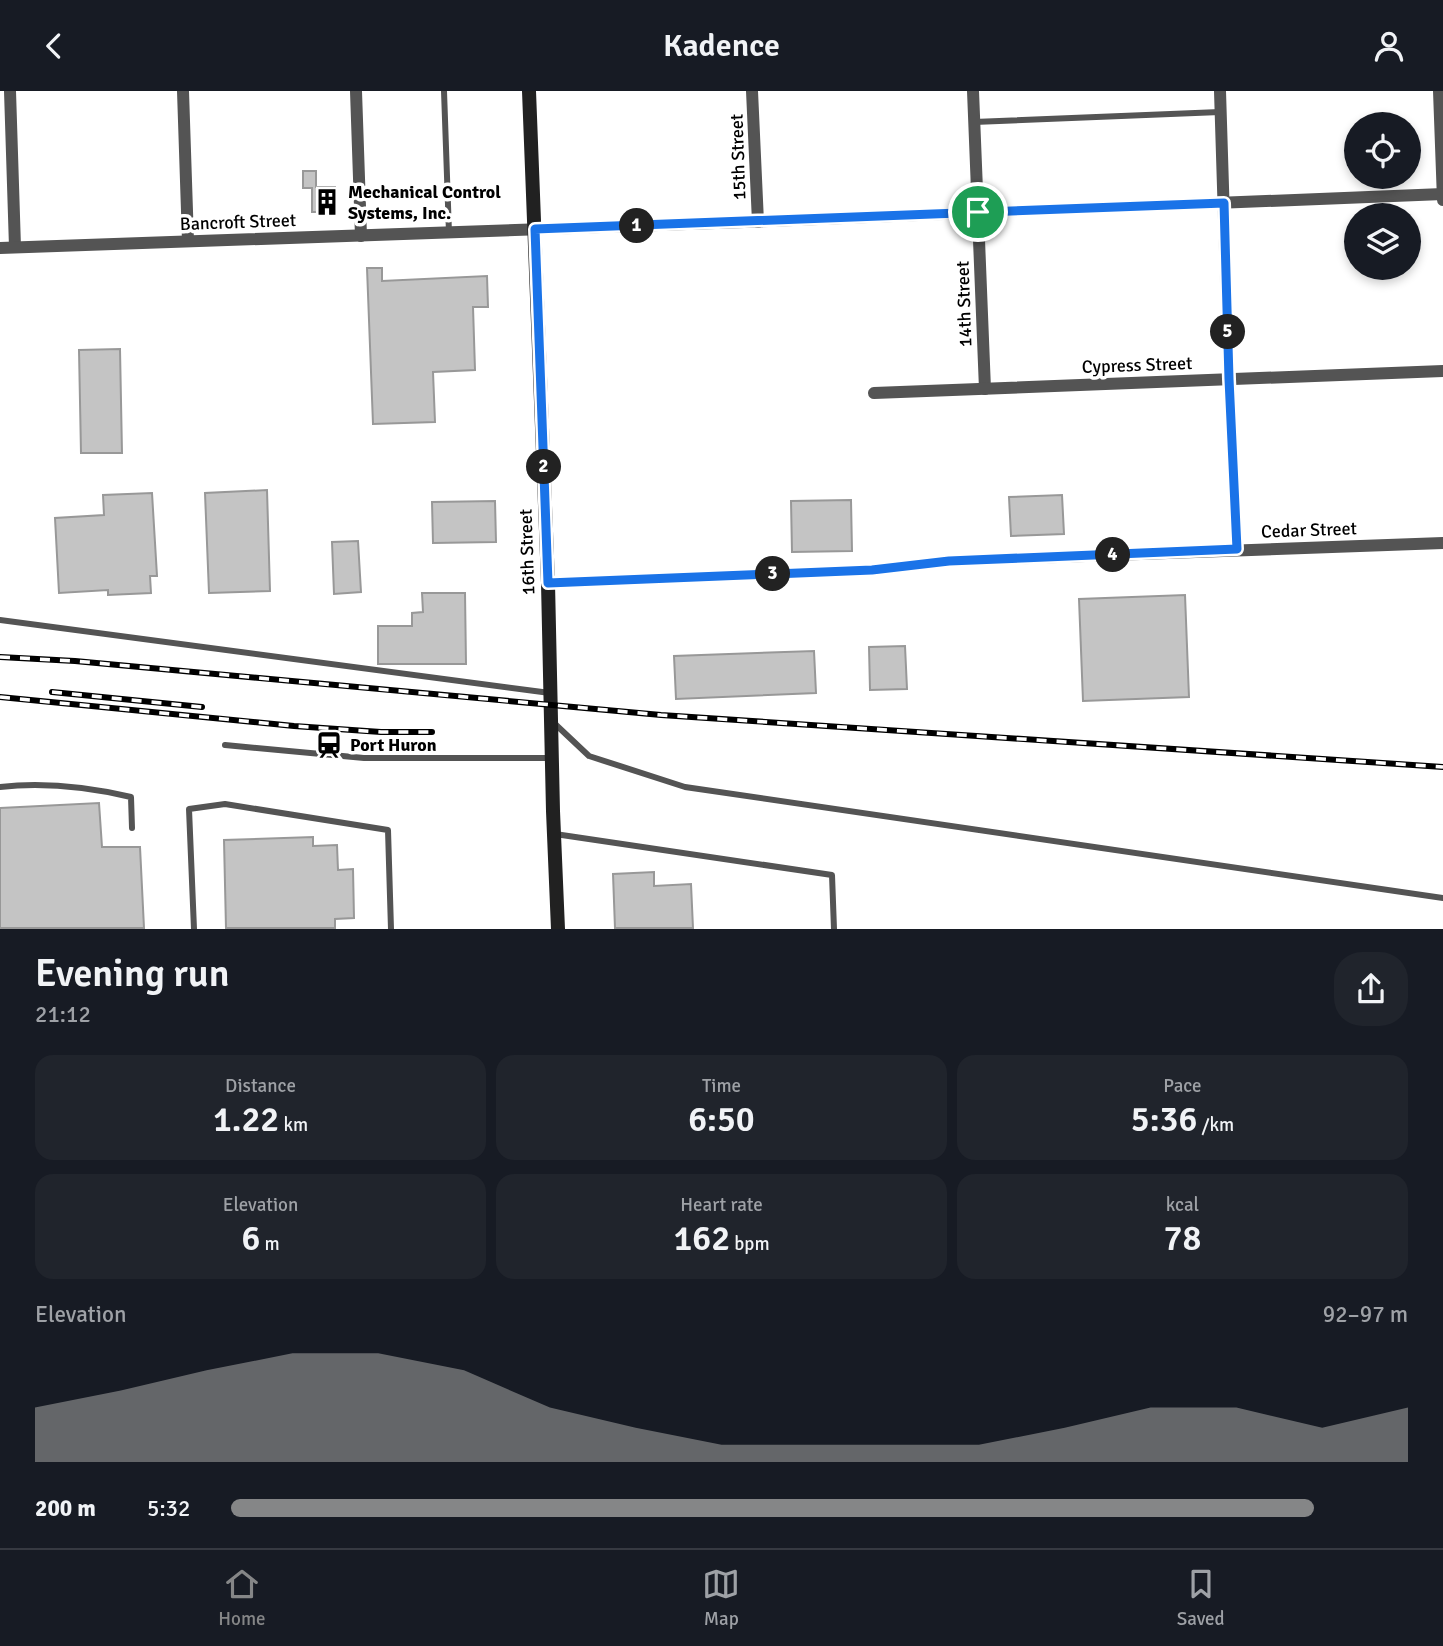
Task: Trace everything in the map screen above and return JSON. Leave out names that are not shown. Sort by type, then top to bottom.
[{"type":"street","points":[[10,91],[15,247]]},
{"type":"street","points":[[183,91],[188,241]]},
{"type":"street","points":[[356,91],[360,236]]},
{"type":"street","name":"16th Street","points":[[529,91],[558,929]]},
{"type":"street","name":"15th Street","points":[[752,91],[758,222]]},
{"type":"street","name":"14th Street","points":[[972,91],[985,389]]},
{"type":"street","points":[[1220,91],[1237,549]]},
{"type":"street","points":[[1439,91],[1443,201]]},
{"type":"street","name":"Bancroft Street","points":[[0,248],[758,222],[1443,194]]},
{"type":"street","name":"Cypress Street","points":[[874,393],[1443,371]]},
{"type":"street","name":"Cedar Street","points":[[548,583],[872,570],[949,561],[1443,543]]},
{"type":"lane","points":[[444,91],[449,233]]},
{"type":"lane","points":[[974,123],[1221,112]]},
{"type":"lane","points":[[0,619],[551,694]]},
{"type":"lane","points":[[552,722],[589,756],[685,787],[1443,898]]},
{"type":"lane","points":[[225,745],[364,758],[552,758]]},
{"type":"lane","points":[[0,787],[68,786],[131,797],[132,828]]},
{"type":"lane","points":[[194,929],[188,809],[225,804],[388,829],[391,929]]},
{"type":"lane","points":[[554,834],[832,875],[834,929]]},
{"type":"building","points":[[303,171],[316,171],[316,187],[335,187],[333,216],[321,216],[321,212],[312,212],[312,188],[303,188]]},
{"type":"building","points":[[367,268],[382,268],[382,281],[487,276],[488,307],[473,307],[475,370],[433,372],[435,422],[373,424]]},
{"type":"building","points":[[120,349],[122,453],[81,453],[79,350]]},
{"type":"building","points":[[267,490],[270,591],[209,593],[205,493]]},
{"type":"building","points":[[152,493],[157,576],[150,576],[151,593],[108,595],[108,590],[59,593],[55,518],[104,515],[103,495]]},
{"type":"building","points":[[1062,495],[1064,534],[1011,536],[1009,497]]},
{"type":"building","points":[[851,500],[852,551],[792,552],[791,501]]},
{"type":"building","points":[[495,501],[496,542],[433,543],[432,502]]},
{"type":"building","points":[[358,541],[361,592],[334,594],[332,542]]},
{"type":"building","points":[[422,593],[465,593],[466,664],[378,664],[378,626],[412,626],[412,613],[423,612]]},
{"type":"building","points":[[1185,595],[1189,697],[1083,701],[1079,599]]},
{"type":"building","points":[[905,646],[907,689],[870,690],[869,647]]},
{"type":"building","points":[[814,651],[816,693],[676,699],[674,656]]},
{"type":"building","points":[[99,803],[102,847],[140,847],[144,928],[0,928],[0,808]]},
{"type":"building","points":[[313,837],[313,846],[337,845],[338,870],[353,869],[354,918],[335,919],[335,928],[226,928],[224,840]]},
{"type":"building","points":[[654,872],[654,886],[691,884],[693,928],[615,928],[613,874]]},
{"type":"railway","points":[[0,657],[75,661],[661,715],[1443,767]]},
{"type":"railway","points":[[52,692],[202,707]]},
{"type":"railway","points":[[0,697],[294,726],[381,732],[432,732]]},
{"type":"place","name":"Mechanical Control Systems, Inc.","points":[[327,202]]},
{"type":"place","name":"Port Huron","points":[[329,745]]},
{"type":"route","points":[[1224,203],[1237,549],[949,561],[872,570],[548,583],[535,229],[978,212],[1224,203]]}]
